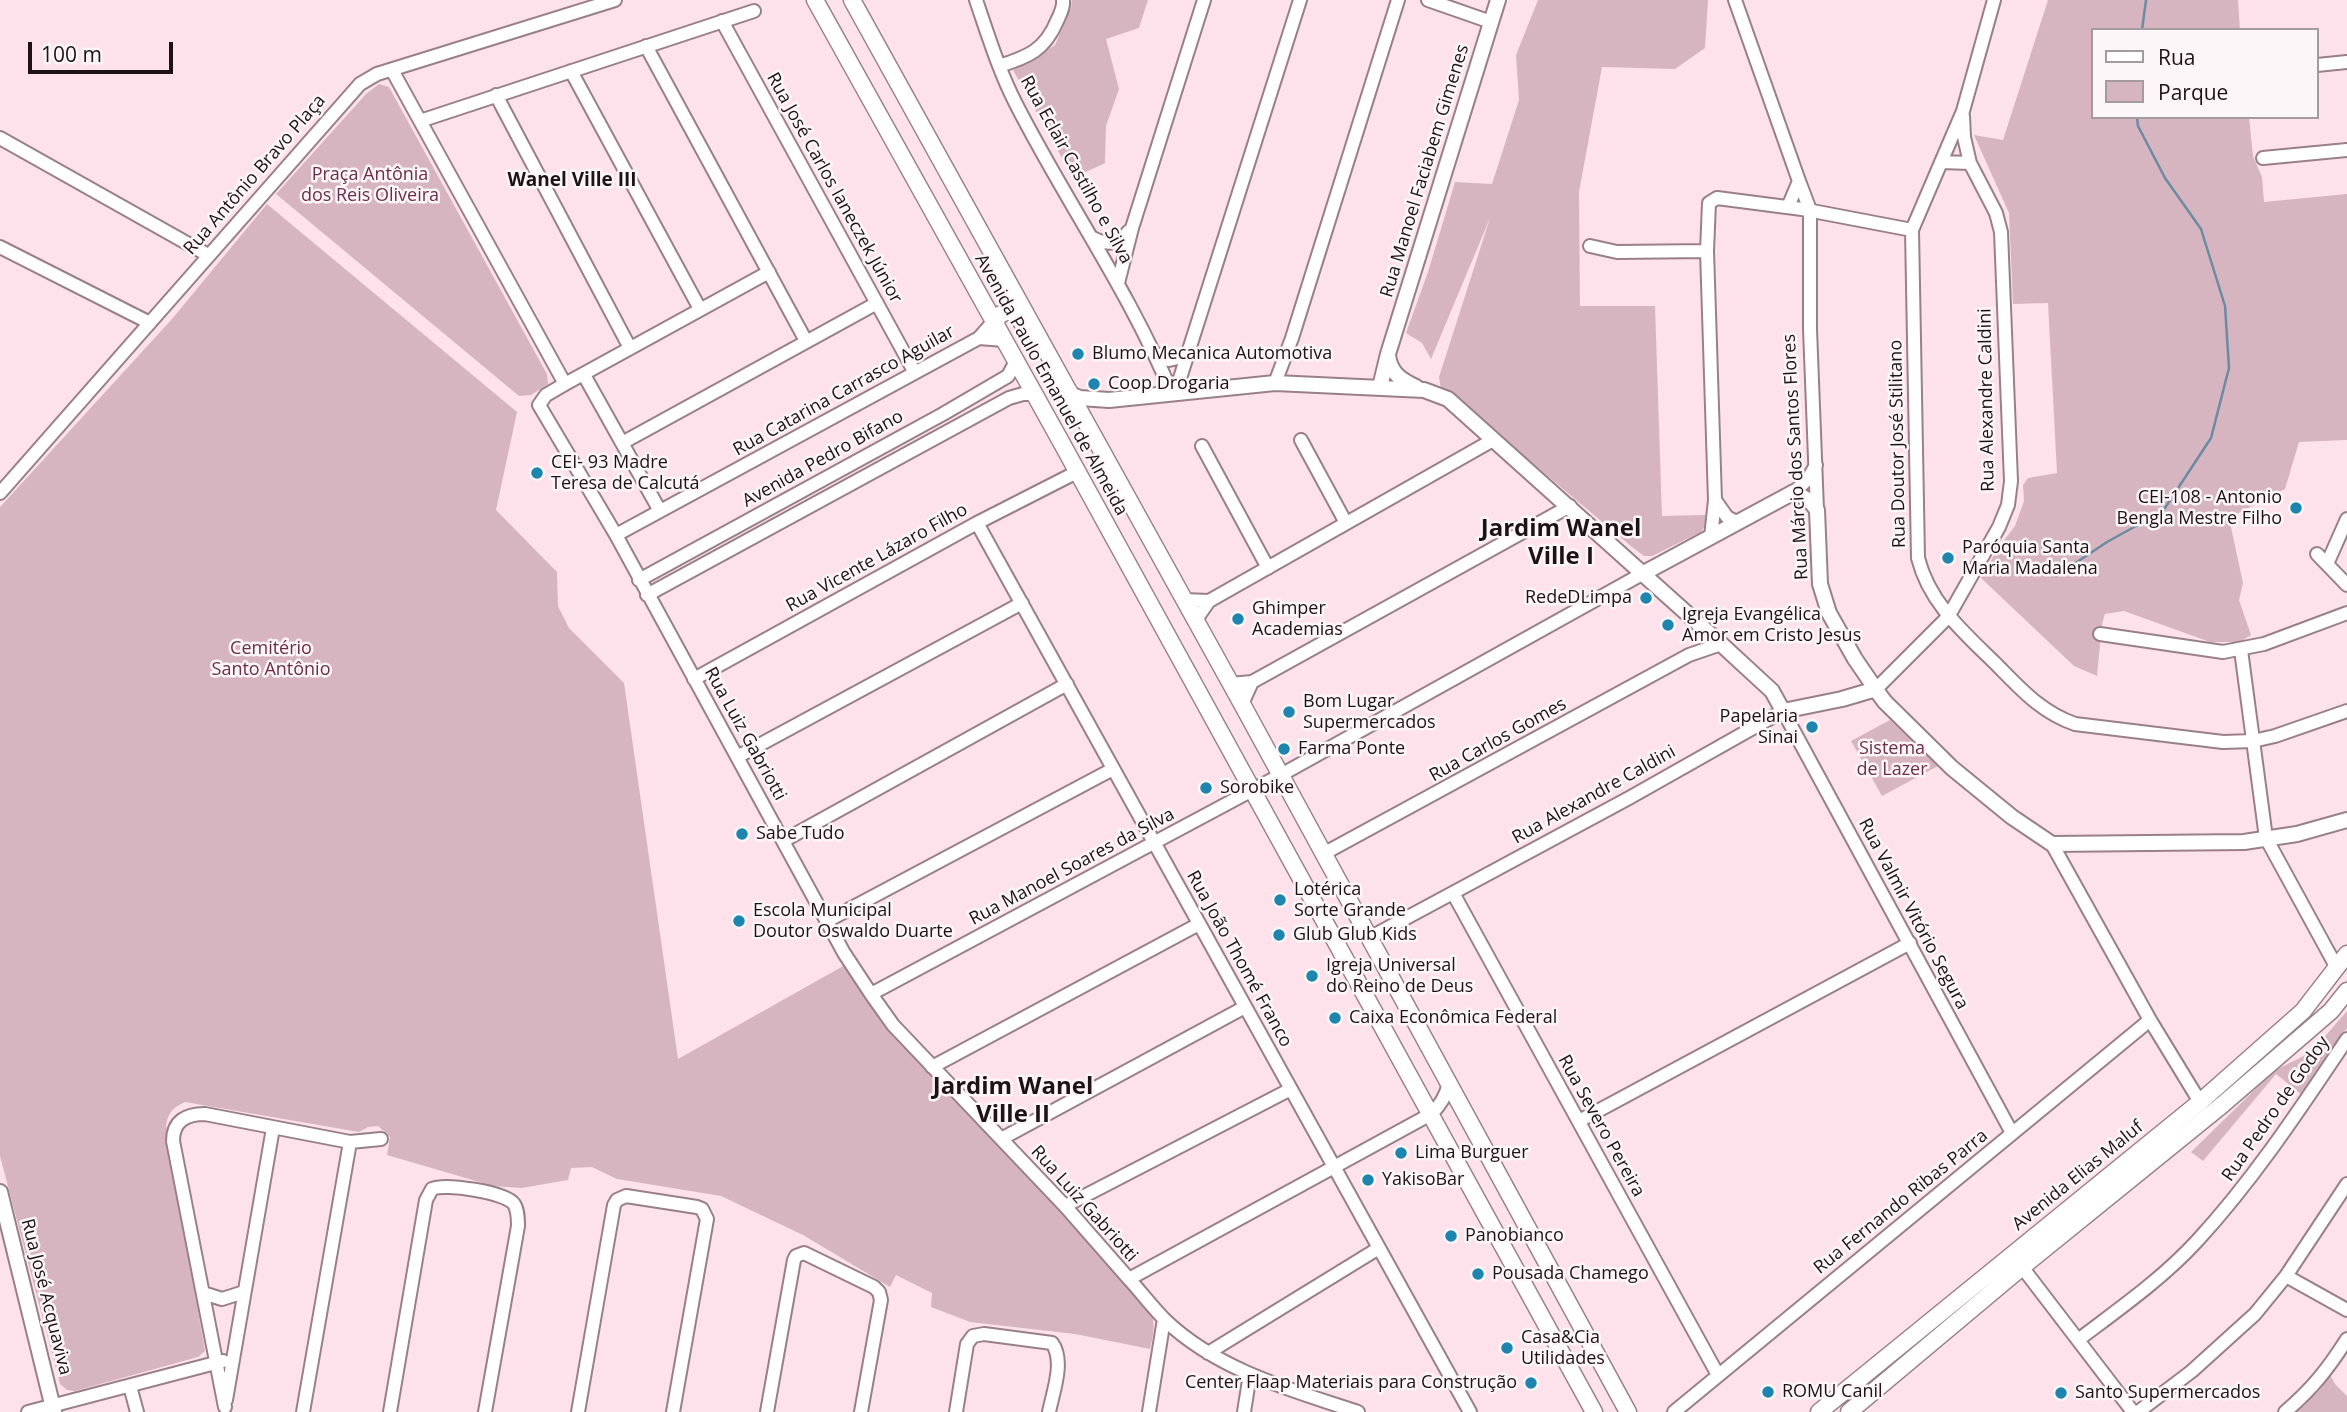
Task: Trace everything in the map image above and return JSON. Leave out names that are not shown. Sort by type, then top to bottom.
[{"type":"main road","name":"Avenida Paulo Emanuel de Almeida","points":[[815,0],[1594,1412]]},
{"type":"main road","name":"Avenida Paulo Emanuel de Almeida","points":[[852,0],[1242,704],[1628,1412]]},
{"type":"main road","points":[[993,322],[1004,312],[1016,314],[1041,355],[1060,376]]},
{"type":"main road","name":"Avenida Elias Maluf","points":[[1821,1411],[2200,1102],[2303,1011],[2342,961]]},
{"type":"main road","name":"Avenida Elias Maluf","points":[[1849,1412],[2222,1105],[2331,1011],[2347,991]]},
{"type":"main road","points":[[2200,1102],[2212,1106],[2222,1105]]},
{"type":"street","name":"Rua Antônio Bravo Plaça","points":[[0,493],[360,84],[377,74],[615,0]]},
{"type":"street","name":"Rua Eclair Castilho e Silva","points":[[976,0],[1015,103],[1118,283],[1173,394]]},
{"type":"street","points":[[999,66],[1021,59],[1041,48],[1052,33],[1063,0]]},
{"type":"street","points":[[1118,283],[1132,228],[1205,0]]},
{"type":"street","points":[[1173,394],[1300,0]]},
{"type":"street","points":[[1281,383],[1292,338],[1398,0]]},
{"type":"street","points":[[1428,0],[1491,22]]},
{"type":"street","name":"Rua Manoel Faciabem Gimenes","points":[[1380,387],[1498,0]]},
{"type":"street","name":"Rua Márcio dos Santos Flores","points":[[1735,0],[1811,210],[1810,329],[1820,584],[1829,613],[1855,659],[1885,702],[1952,768],[2012,817],[2052,844]]},
{"type":"street","name":"Rua Doutor José Stilitano","points":[[1994,0],[1963,111],[1912,230],[1918,558],[1923,576],[1948,617],[2035,703],[2056,717],[2075,724],[2224,742],[2253,741],[2347,711]]},
{"type":"street","points":[[420,121],[754,11]]},
{"type":"street","name":"Rua José Carlos Ianeczek Júnior","points":[[722,21],[914,371]]},
{"type":"street","points":[[646,46],[806,341]]},
{"type":"street","points":[[2319,65],[2347,62]]},
{"type":"street","points":[[392,70],[565,384],[769,272]]},
{"type":"street","points":[[571,71],[700,309]]},
{"type":"street","points":[[495,95],[631,348]]},
{"type":"street","name":"Rua Alexandre Caldini","points":[[1369,938],[1629,798],[1783,711],[1875,689],[1948,617],[1999,527],[2008,505],[2011,481],[2001,232],[1996,213],[1970,163],[1964,137],[1963,111]]},
{"type":"street","points":[[0,138],[208,255]]},
{"type":"street","points":[[2263,158],[2347,150]]},
{"type":"street","points":[[1941,162],[1970,163]]},
{"type":"street","points":[[1788,207],[1799,181]]},
{"type":"street","points":[[1710,537],[1715,500],[1707,251],[1709,203],[1713,199],[1811,210],[1912,230]]},
{"type":"street","points":[[1124,262],[1116,268],[1106,261],[1132,228]]},
{"type":"street","points":[[1093,238],[1107,243],[1120,242]]},
{"type":"street","points":[[1590,246],[1617,252],[1707,251]]},
{"type":"street","points":[[0,247],[150,323]]},
{"type":"street","points":[[622,443],[877,303]]},
{"type":"street","name":"Rua Catarina Carrasco Aguilar","points":[[616,535],[979,338],[993,322]]},
{"type":"street","name":"Rua Catarina Carrasco Aguilar","points":[[979,338],[1004,340]]},
{"type":"street","points":[[1281,383],[1288,365],[1292,338]]},
{"type":"street","points":[[1154,353],[1169,360],[1186,356]]},
{"type":"street","name":"Rua Eclair Castilho e Silva","points":[[1144,397],[1152,393],[1156,386],[1158,370],[1154,353]]},
{"type":"street","points":[[1388,354],[1390,366],[1399,378],[1448,399],[1721,643],[1772,691],[1783,711]]},
{"type":"street","points":[[1186,356],[1187,371],[1193,384],[1209,390]]},
{"type":"street","name":"Avenida Pedro Bifano","points":[[639,580],[943,414],[1008,376],[1016,361]]},
{"type":"street","points":[[1288,365],[1297,381],[1306,384]]},
{"type":"street","points":[[584,375],[660,511]]},
{"type":"street","points":[[1070,394],[1109,400],[1281,383],[1424,390]]},
{"type":"street","name":"Rua Luiz Gabriotti","points":[[565,384],[546,395],[539,405],[616,535],[844,953],[893,1024],[1065,1206],[1129,1279],[1431,1114]]},
{"type":"street","name":"Avenida Pedro Bifano","points":[[647,595],[1009,398],[1034,394]]},
{"type":"street","points":[[1089,428],[1091,410],[1109,400]]},
{"type":"street","points":[[943,414],[952,430]]},
{"type":"street","points":[[1301,440],[1346,523]]},
{"type":"street","points":[[1195,621],[1209,601],[1493,440]]},
{"type":"street","points":[[1202,446],[1268,568]]},
{"type":"street","points":[[1252,790],[1794,492],[1808,479],[1816,465]]},
{"type":"street","name":"Rua Vicente Lázaro Filho","points":[[694,679],[977,523],[1077,472]]},
{"type":"street","points":[[1794,492],[1810,501],[1817,510]]},
{"type":"street","points":[[1715,500],[1727,517],[1738,523]]},
{"type":"street","points":[[1230,684],[1252,682],[1570,506]]},
{"type":"street","points":[[2327,564],[2347,519]]},
{"type":"street","name":"Rua João Thomé Franco","points":[[977,523],[1469,1411]]},
{"type":"street","points":[[1620,553],[1626,570],[1622,585]]},
{"type":"street","points":[[2317,554],[2347,585]]},
{"type":"street","points":[[1663,593],[1663,572],[1673,557]]},
{"type":"street","points":[[1184,600],[1209,601]]},
{"type":"street","points":[[737,757],[1022,603]]},
{"type":"street","points":[[2100,634],[2223,652],[2264,644],[2347,612]]},
{"type":"street","points":[[1689,654],[1700,642],[1701,629],[1698,623]]},
{"type":"street","name":"Rua Carlos Gomes","points":[[1323,854],[1689,654],[1721,643]]},
{"type":"street","points":[[2241,650],[2266,838],[2342,961]]},
{"type":"street","points":[[1842,699],[1854,690],[1858,680],[1855,659]]},
{"type":"street","points":[[1242,704],[1252,682]]},
{"type":"street","points":[[783,841],[1067,684]]},
{"type":"street","name":"Rua Valmir Vitório Segura","points":[[1783,711],[2012,1133]]},
{"type":"street","points":[[827,921],[1113,769]]},
{"type":"street","name":"Rua Manoel Soares da Silva","points":[[871,994],[1252,790]]},
{"type":"street","points":[[2200,1102],[2150,1020],[2052,844],[2165,845],[2244,842],[2297,834],[2347,820]]},
{"type":"street","name":"Rua Severo Pereira","points":[[1453,893],[1718,1375]]},
{"type":"street","points":[[932,1067],[1199,924]]},
{"type":"street","points":[[1579,1121],[1910,943]]},
{"type":"street","points":[[1001,1139],[1245,1007]]},
{"type":"street","name":"Rua Fernando Ribas Parra","points":[[1674,1412],[2150,1020]]},
{"type":"street","name":"Rua Pedro de Godoy","points":[[2078,1340],[2164,1273],[2197,1242],[2270,1152],[2347,1039]]},
{"type":"street","points":[[1431,1114],[1447,1093],[1449,1083]]},
{"type":"street","points":[[1065,1206],[1291,1089]]},
{"type":"street","points":[[224,1409],[173,1141],[174,1129],[182,1119],[194,1114],[205,1114],[350,1142],[381,1139]]},
{"type":"street","points":[[224,1409],[273,1128]]},
{"type":"street","points":[[303,1412],[350,1142]]},
{"type":"street","points":[[2022,1267],[2135,1412],[2192,1371],[2255,1314],[2286,1276],[2347,1184]]},
{"type":"street","points":[[390,1412],[426,1200],[437,1186],[495,1194],[514,1205],[518,1226],[485,1412]]},
{"type":"street","name":"Rua José Acquaviva","points":[[0,1192],[54,1409]]},
{"type":"street","points":[[578,1412],[614,1205],[617,1200],[626,1196],[702,1209],[707,1219],[673,1412]]},
{"type":"street","points":[[1208,1353],[1379,1248]]},
{"type":"street","points":[[767,1412],[794,1261],[800,1253],[808,1254],[880,1292],[881,1300],[861,1412]]},
{"type":"street","points":[[2286,1276],[2347,1310]]},
{"type":"street","points":[[1129,1279],[1164,1320],[1208,1353],[1250,1374],[1336,1408],[1358,1412]]},
{"type":"street","points":[[203,1293],[222,1299],[244,1292]]},
{"type":"street","points":[[1149,1412],[1164,1320]]},
{"type":"street","points":[[956,1412],[967,1344],[973,1336],[984,1334],[1046,1341],[1056,1349],[1058,1362],[1049,1412]]},
{"type":"street","points":[[2286,1412],[2311,1390],[2327,1371],[2347,1339]]},
{"type":"street","points":[[28,1412],[54,1409],[216,1363],[230,1357],[234,1352]]},
{"type":"street","points":[[1244,1412],[1250,1374]]},
{"type":"street","points":[[130,1386],[136,1412]]},
{"type":"green space","points":[[1072,0],[1148,0],[1139,28],[1106,39],[1119,89],[1106,126],[1105,163],[1073,178],[1013,70],[1055,45]]},
{"type":"green space","points":[[1538,0],[1708,0],[1705,48],[1675,69],[1602,67],[1579,192],[1580,306],[1655,306],[1662,516],[1706,515],[1705,526],[1701,532],[1652,556],[1644,556],[1632,547],[1441,389],[1439,377],[1490,218],[1431,359],[1422,343],[1406,333],[1455,182],[1492,184],[1519,100],[1516,55]]},
{"type":"green space","points":[[2048,0],[2238,0],[2240,28],[2092,28],[2092,119],[2249,119],[2253,156],[2262,177],[2264,202],[2347,194],[2347,440],[2299,442],[2285,489],[2229,518],[2243,583],[2239,600],[2251,635],[2240,642],[2210,642],[2124,611],[2105,614],[2097,676],[2074,666],[1981,578],[1998,548],[2015,526],[2024,501],[2023,485],[2028,478],[2057,473],[2048,303],[2013,304],[2009,213],[1974,135],[2003,140]]},
{"type":"green space","name":"Praça Antônia dos Reis Oliveira","points":[[379,84],[389,87],[547,374],[548,384],[531,395],[519,396],[276,194],[366,94]]},
{"type":"green space","name":"Cemitério Santo Antônio","points":[[267,204],[517,412],[496,510],[557,572],[558,606],[569,628],[624,683],[678,1059],[845,965],[880,1019],[1149,1306],[1154,1327],[1150,1349],[1075,1334],[970,1322],[931,1307],[932,1293],[896,1275],[890,1287],[803,1235],[721,1196],[617,1179],[592,1167],[571,1168],[568,1180],[522,1188],[493,1186],[387,1155],[390,1137],[378,1126],[359,1132],[185,1102],[171,1111],[166,1126],[205,1351],[198,1357],[75,1391],[67,1390],[60,1384],[0,1156],[0,507],[172,319]]},
{"type":"green space","name":"Sistema de Lazer","points":[[1890,720],[1938,766],[1882,796],[1851,741]]},
{"type":"green space","points":[[2347,1011],[2347,1028],[2302,1095],[2276,1074],[2203,1161],[2191,1152],[2275,1070],[2302,1057],[2320,1042]]},
{"type":"green space","points":[[2330,1375],[2347,1396],[2347,1412],[2297,1412]]},
{"type":"waterway","points":[[2142,28],[2146,0]]},
{"type":"waterway","points":[[2056,576],[2107,542],[2163,511],[2211,438],[2229,368],[2225,306],[2201,229],[2165,178],[2138,126],[2137,119]]},
{"type":"place","name":"Blumo Mecanica Automotiva","points":[[1078,354]]},
{"type":"place","name":"Coop Drogaria","points":[[1094,384]]},
{"type":"place","name":"CEI- 93 Madre Teresa de Calcutá","points":[[537,473]]},
{"type":"place","name":"CEI-108 - Antonio Bengla Mestre Filho","points":[[2296,508]]},
{"type":"place","name":"Paróquia Santa Maria Madalena","points":[[1948,558]]},
{"type":"place","name":"RedeDLimpa","points":[[1646,598]]},
{"type":"place","name":"Ghimper Academias","points":[[1238,619]]},
{"type":"place","name":"Igreja Evangélica Amor em Cristo Jesus","points":[[1668,625]]},
{"type":"place","name":"Bom Lugar Supermercados","points":[[1289,712]]},
{"type":"place","name":"Papelaria Sinai","points":[[1812,727]]},
{"type":"place","name":"Farma Ponte","points":[[1284,749]]},
{"type":"place","name":"Sorobike","points":[[1206,788]]},
{"type":"place","name":"Sabe Tudo","points":[[742,834]]},
{"type":"place","name":"Lotérica Sorte Grande","points":[[1280,900]]},
{"type":"place","name":"Escola Municipal Doutor Oswaldo Duarte","points":[[739,921]]},
{"type":"place","name":"Glub Glub Kids","points":[[1279,935]]},
{"type":"place","name":"Igreja Universal do Reino de Deus","points":[[1312,976]]},
{"type":"place","name":"Caixa Econômica Federal","points":[[1335,1018]]},
{"type":"place","name":"Lima Burguer","points":[[1401,1153]]},
{"type":"place","name":"YakisoBar","points":[[1368,1180]]},
{"type":"place","name":"Panobianco","points":[[1451,1236]]},
{"type":"place","name":"Pousada Chamego","points":[[1478,1274]]},
{"type":"place","name":"Casa&Cia Utilidades","points":[[1507,1348]]},
{"type":"place","name":"Center Flaap Materiais para Construção","points":[[1531,1383]]},
{"type":"place","name":"ROMU Canil","points":[[1768,1392]]},
{"type":"place","name":"Santo Supermercados","points":[[2061,1393]]},
{"type":"district","name":"Wanel Ville III","points":[[572,181]]},
{"type":"district","name":"Jardim Wanel Ville I","points":[[1561,543]]},
{"type":"district","name":"Jardim Wanel Ville II","points":[[1013,1101]]}]
